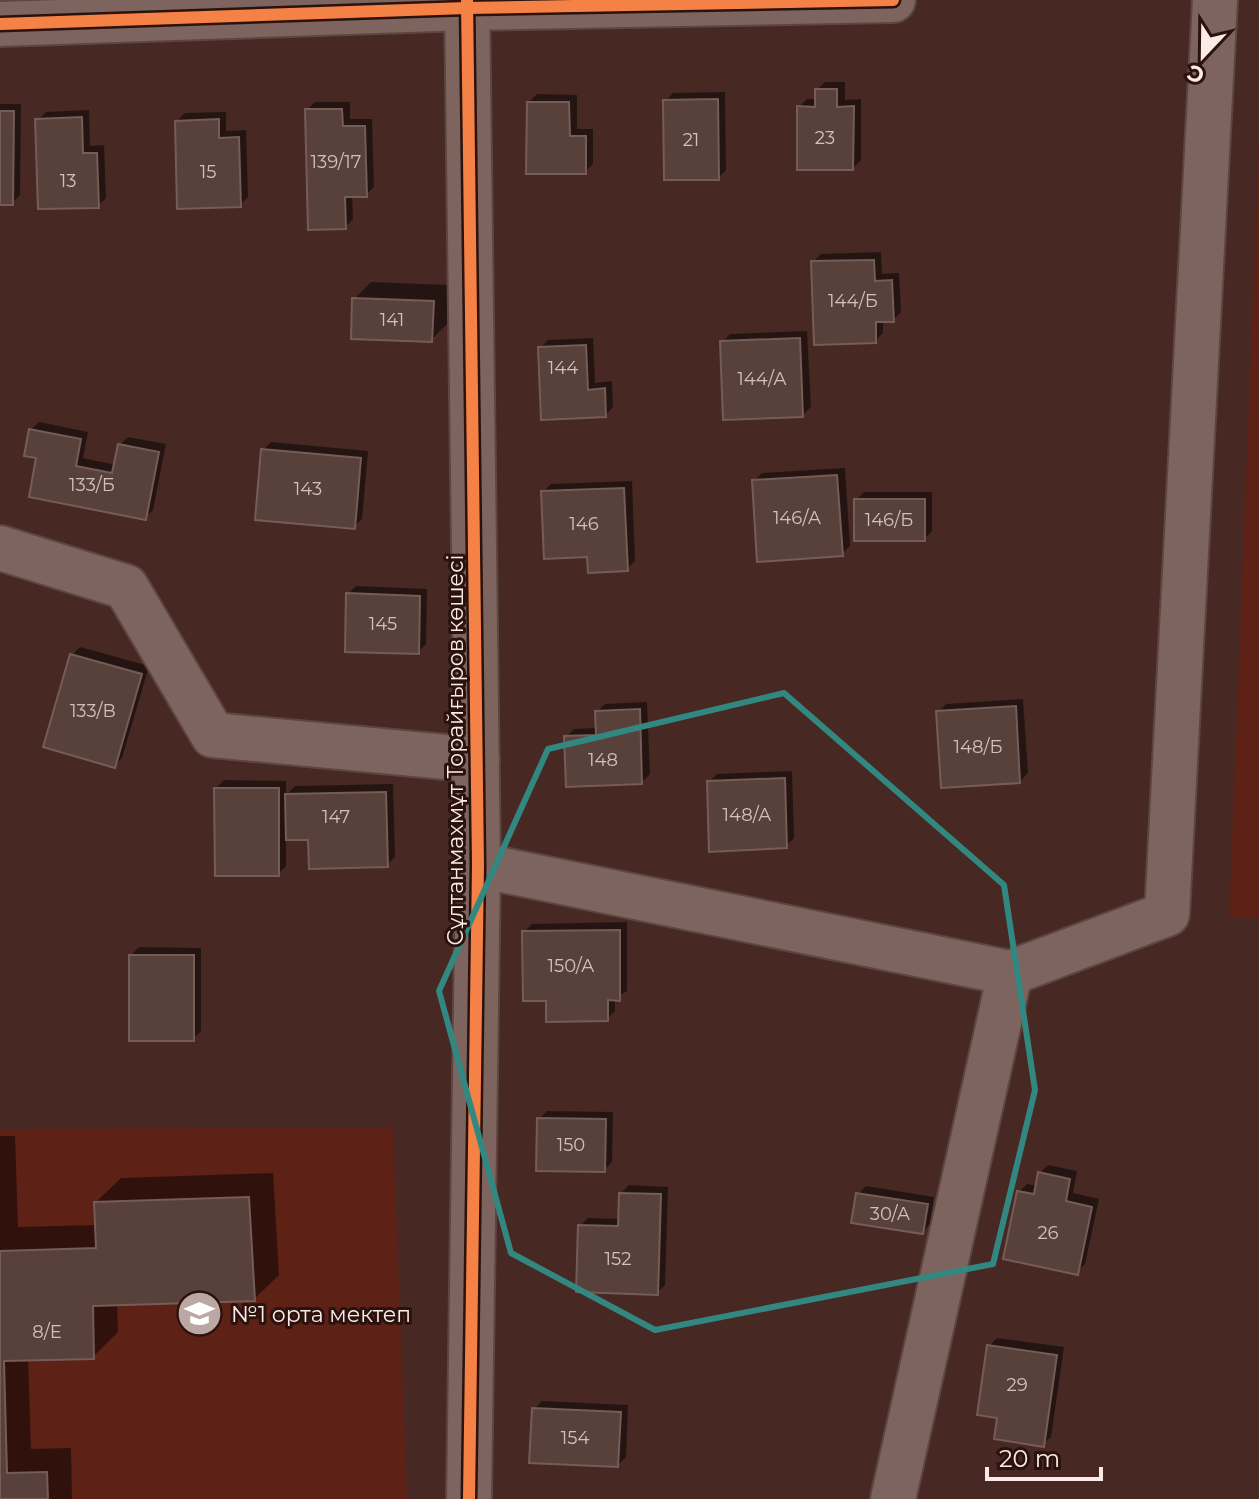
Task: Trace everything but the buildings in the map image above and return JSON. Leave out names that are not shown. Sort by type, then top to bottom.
[{"type":"street","points":[[0,24],[467,4],[893,0]]},
{"type":"street","points":[[478,865],[1010,973],[1167,914],[1215,0]]},
{"type":"street","name":"Сұлтанмахмұт Торайғыров көшесі","points":[[467,4],[478,865],[469,1499]]},
{"type":"street","points":[[0,548],[126,587],[213,735],[477,760]]},
{"type":"street","points":[[893,1499],[1010,973]]},
{"type":"highlighted area","points":[[784,693],[1004,885],[1035,1090],[993,1264],[655,1330],[511,1253],[439,991],[548,749]]},
{"type":"shaded area","points":[[1259,144],[1259,918],[1229,917]]},
{"type":"shaded area","name":"№1 орта мектеп","points":[[393,1127],[407,1499],[0,1499],[0,1129]]},
{"type":"cycle path","points":[[467,0],[478,865],[469,1499]]},
{"type":"cycle path","points":[[0,24],[467,8],[893,0]]},
{"type":"place","name":"№1 орта мектеп","points":[[200,1314]]}]
